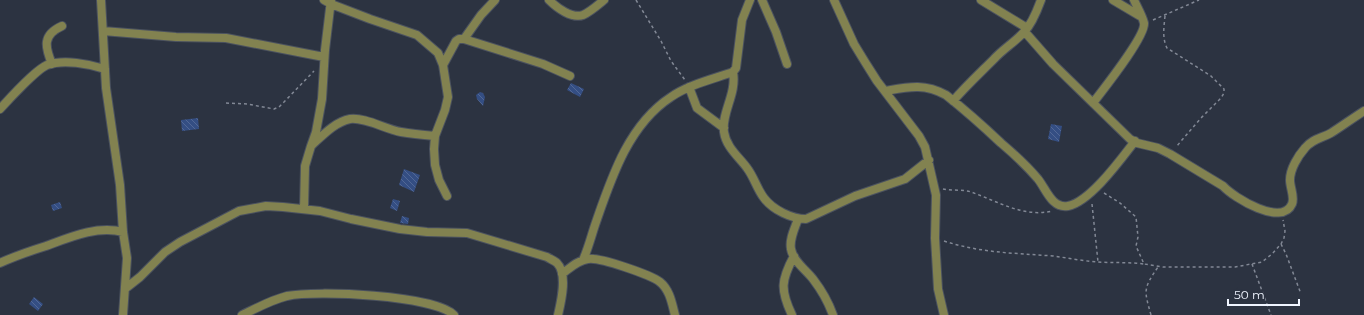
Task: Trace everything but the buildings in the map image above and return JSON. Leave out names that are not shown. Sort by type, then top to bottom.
[{"type":"street","points":[[101,0],[104,31],[106,88],[120,185],[123,232],[127,258],[126,288],[122,315]]},
{"type":"street","points":[[464,39],[481,15],[495,0]]},
{"type":"street","points":[[549,0],[568,13],[578,16],[584,14],[604,0]]},
{"type":"street","points":[[583,260],[609,185],[627,146],[638,129],[652,112],[671,97],[690,87],[733,72],[736,68],[742,20],[750,0]]},
{"type":"street","points":[[762,0],[776,32],[787,64]]},
{"type":"street","points":[[834,0],[854,44],[877,81],[919,136],[925,147],[936,195],[935,238],[938,289],[944,315]]},
{"type":"street","points":[[981,0],[1026,30],[1053,64],[1130,139],[1135,142],[1158,148],[1170,154],[1223,186],[1228,192],[1244,203],[1270,212],[1281,213],[1291,206],[1293,201],[1290,181],[1291,171],[1310,142],[1329,134],[1364,110]]},
{"type":"street","points":[[953,101],[966,85],[981,73],[1026,30],[1033,19],[1041,0]]},
{"type":"street","points":[[1113,0],[1143,20]]},
{"type":"street","points":[[1093,103],[1114,75],[1141,34],[1143,20],[1134,0]]},
{"type":"street","points":[[304,209],[305,166],[316,132],[322,99],[328,1],[370,20],[417,35],[438,54],[443,65],[448,97],[445,110],[434,136],[435,164],[439,180],[447,196]]},
{"type":"street","points":[[52,64],[48,51],[47,38],[53,30],[62,26]]},
{"type":"street","points":[[104,31],[176,37],[226,38],[324,60]]},
{"type":"street","points":[[443,65],[456,41],[459,39],[464,39],[543,64],[570,76]]},
{"type":"street","points":[[0,109],[37,73],[52,64],[77,63],[105,68]]},
{"type":"street","points":[[733,72],[735,80],[734,88],[724,128],[726,142],[747,168],[763,197],[784,213],[798,219],[806,219],[855,196],[905,179],[929,160]]},
{"type":"street","points":[[885,91],[915,86],[926,87],[939,91],[993,135],[1029,169],[1039,180],[1053,201],[1060,206],[1068,206],[1079,201],[1094,190],[1113,170],[1135,142]]},
{"type":"street","points":[[690,87],[697,108],[724,128]]},
{"type":"street","points":[[311,146],[332,127],[350,119],[360,119],[401,132],[434,136]]},
{"type":"street","points":[[126,288],[140,277],[165,252],[239,211],[266,206],[283,207],[320,211],[400,229],[427,232],[467,233],[547,256],[558,264],[562,274],[563,288],[558,315]]},
{"type":"street","points":[[798,219],[790,241],[791,250],[794,256],[824,294],[833,315]]},
{"type":"street","points":[[0,263],[68,237],[98,231],[114,230],[123,232]]},
{"type":"street","points":[[792,315],[785,297],[784,285],[785,273],[794,256]]},
{"type":"street","points":[[562,274],[583,260],[599,258],[660,282],[668,291],[675,315]]},
{"type":"street","points":[[242,315],[272,300],[287,296],[342,293],[426,304],[443,308],[450,311],[454,315]]},
{"type":"path","points":[[636,0],[661,41],[671,61],[690,87]]},
{"type":"path","points":[[1143,20],[1165,16],[1199,0]]},
{"type":"path","points":[[1165,16],[1164,38],[1167,48],[1211,76],[1224,89],[1224,93],[1221,98],[1201,118],[1170,154]]},
{"type":"path","points":[[226,103],[247,104],[274,109],[284,102],[311,76],[324,60]]},
{"type":"path","points":[[935,188],[950,191],[970,192],[993,202],[1042,214],[1054,211],[1060,206]]},
{"type":"path","points":[[1098,262],[1094,190],[1120,203],[1136,217],[1138,237],[1136,246],[1144,264]]},
{"type":"path","points":[[935,238],[962,247],[985,251],[1063,257],[1098,262],[1129,262],[1158,266],[1235,267],[1262,262],[1281,244],[1285,231],[1281,213]]},
{"type":"path","points":[[1281,244],[1301,294]]},
{"type":"path","points":[[1252,264],[1271,315]]},
{"type":"path","points":[[1151,315],[1146,291],[1147,286],[1158,266]]}]
